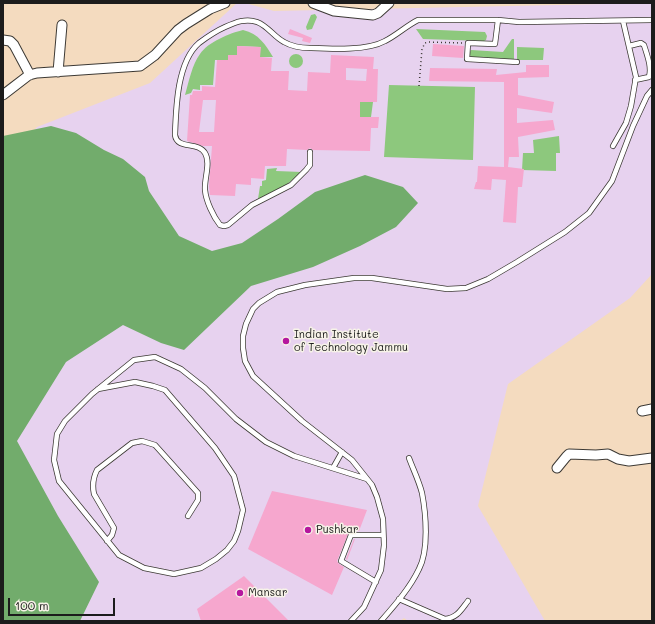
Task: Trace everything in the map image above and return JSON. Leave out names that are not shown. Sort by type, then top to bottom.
[{"type":"street","points":[[3,95],[30,75],[37,73],[140,66],[155,55],[178,30],[186,24],[210,9],[225,3]]},
{"type":"street","points":[[313,3],[334,11],[373,15],[378,13],[389,3]]},
{"type":"street","points":[[58,72],[62,25]]},
{"type":"street","points":[[3,40],[14,45],[30,75]]},
{"type":"street","points":[[642,411],[652,409]]},
{"type":"street","points":[[557,468],[570,454],[608,454],[629,461],[652,458]]},
{"type":"lane","points":[[310,152],[310,165],[291,185],[252,205],[228,225],[220,225],[206,196],[205,189],[207,164],[204,151],[198,147],[175,140],[176,106],[183,72],[191,52],[198,44],[237,22],[249,20],[264,25],[283,42],[310,48],[366,48],[378,45],[409,24],[418,20],[498,20],[519,22],[652,20]]},
{"type":"lane","points":[[498,20],[495,44],[468,43],[467,59],[517,62]]},
{"type":"lane","points":[[612,146],[626,122],[631,106],[636,77],[624,21]]},
{"type":"lane","points":[[629,46],[641,43],[644,45],[649,64],[649,78],[635,80]]},
{"type":"lane","points":[[354,620],[364,607],[381,570],[384,536],[383,519],[372,485],[352,460],[302,421],[253,376],[245,361],[243,336],[246,324],[253,309],[258,303],[277,292],[305,285],[354,278],[372,278],[447,288],[466,288],[488,279],[565,232],[589,213],[612,181],[633,126],[647,96],[652,90]]},
{"type":"lane","points":[[98,389],[135,382],[165,390],[215,448],[234,476],[243,510],[234,541],[227,550],[216,559],[201,568],[174,574],[144,568],[119,555],[107,541],[59,481],[54,460],[57,434],[65,422],[98,389],[134,360],[155,357],[181,369],[206,388],[236,419],[266,442],[294,456],[367,479]]},
{"type":"lane","points":[[107,541],[112,535],[114,528],[94,494],[93,488],[95,475],[98,470],[132,443],[142,440],[155,445],[198,493],[198,500],[188,516]]},
{"type":"lane","points":[[333,468],[342,452]]},
{"type":"lane","points":[[381,621],[410,585],[420,567],[426,544],[425,519],[421,492],[409,458]]},
{"type":"lane","points":[[376,582],[342,561],[351,535],[384,536]]},
{"type":"lane","points":[[399,599],[445,619],[451,618],[457,614],[468,601]]},
{"type":"path","points":[[419,86],[422,49],[425,43],[464,43]]},
{"type":"shaded area","name":"Indian Institute of Technology Jammu","points":[[237,3],[245,3],[274,11],[652,3],[652,274],[630,298],[508,384],[478,506],[545,621],[408,621],[404,618],[400,621],[3,621],[3,167],[37,127],[150,83]]},
{"type":"green space","points":[[315,14],[317,17],[312,29],[307,30],[306,27],[311,15]]},
{"type":"green space","points":[[416,29],[485,32],[487,36],[486,40],[484,41],[423,39]]},
{"type":"green space","points":[[243,30],[257,37],[273,57],[260,57],[260,47],[238,46],[237,55],[229,55],[228,60],[215,60],[213,85],[200,85],[200,90],[193,89],[191,93],[185,95],[191,73],[200,54],[208,46],[220,39],[232,33]]},
{"type":"green space","points":[[512,39],[514,39],[514,60],[472,58],[469,54],[471,50],[503,52]]},
{"type":"green space","points":[[517,47],[544,48],[543,60],[517,60]]},
{"type":"green space","points":[[296,54],[301,56],[303,61],[301,66],[296,68],[291,66],[289,61],[291,56]]},
{"type":"green space","points":[[389,85],[475,87],[473,160],[384,157]]},
{"type":"green space","points":[[360,102],[373,102],[371,117],[360,117]]},
{"type":"green space","points":[[51,126],[76,133],[104,150],[123,159],[145,177],[149,191],[179,236],[212,251],[242,243],[315,192],[365,175],[403,187],[418,203],[396,227],[360,246],[313,267],[251,286],[184,350],[161,343],[123,325],[66,362],[17,441],[58,516],[99,582],[80,621],[3,621],[3,136]]},
{"type":"green space","points":[[559,136],[560,153],[556,153],[556,171],[522,170],[523,153],[534,153],[533,140]]},
{"type":"green space","points":[[277,168],[276,171],[302,172],[281,189],[258,199],[262,181],[266,180],[267,169]]},
{"type":"building","points":[[290,29],[312,38],[310,43],[302,41],[303,38],[288,34]]},
{"type":"building","points":[[433,44],[464,46],[463,58],[432,56]]},
{"type":"building","points":[[237,46],[261,47],[260,57],[272,58],[271,71],[289,71],[288,90],[307,91],[308,72],[330,73],[331,55],[374,57],[373,69],[378,69],[377,102],[360,102],[360,117],[379,117],[378,128],[371,128],[370,151],[313,150],[310,148],[307,150],[287,149],[286,166],[265,166],[264,179],[251,178],[251,185],[236,184],[235,196],[210,195],[209,186],[212,146],[203,146],[187,141],[190,95],[192,95],[193,91],[202,91],[202,86],[215,87],[217,60],[228,60],[228,55],[237,55]],"holes":[[[346,68],[367,69],[366,81],[346,80]],[[203,100],[216,100],[214,132],[199,132]]]},
{"type":"building","points":[[526,65],[549,65],[549,77],[518,78],[518,95],[554,102],[552,113],[517,108],[517,123],[553,120],[555,130],[518,137],[519,157],[509,157],[508,167],[524,169],[522,187],[518,187],[516,223],[503,222],[506,180],[492,179],[491,190],[474,189],[477,182],[478,166],[504,167],[504,82],[429,81],[430,68],[497,69],[496,75],[526,72]]},
{"type":"building","name":"Pushkar","points":[[272,491],[367,510],[359,531],[351,531],[348,534],[337,561],[344,567],[332,595],[248,549]]},
{"type":"building","points":[[355,539],[347,560],[346,559]]},
{"type":"building","name":"Mansar","points":[[244,576],[289,621],[201,621],[197,609]]},
{"type":"place","name":"Indian Institute of Technology Jammu","points":[[286,341]]},
{"type":"place","name":"Pushkar","points":[[308,530]]},
{"type":"place","name":"Mansar","points":[[240,593]]}]
